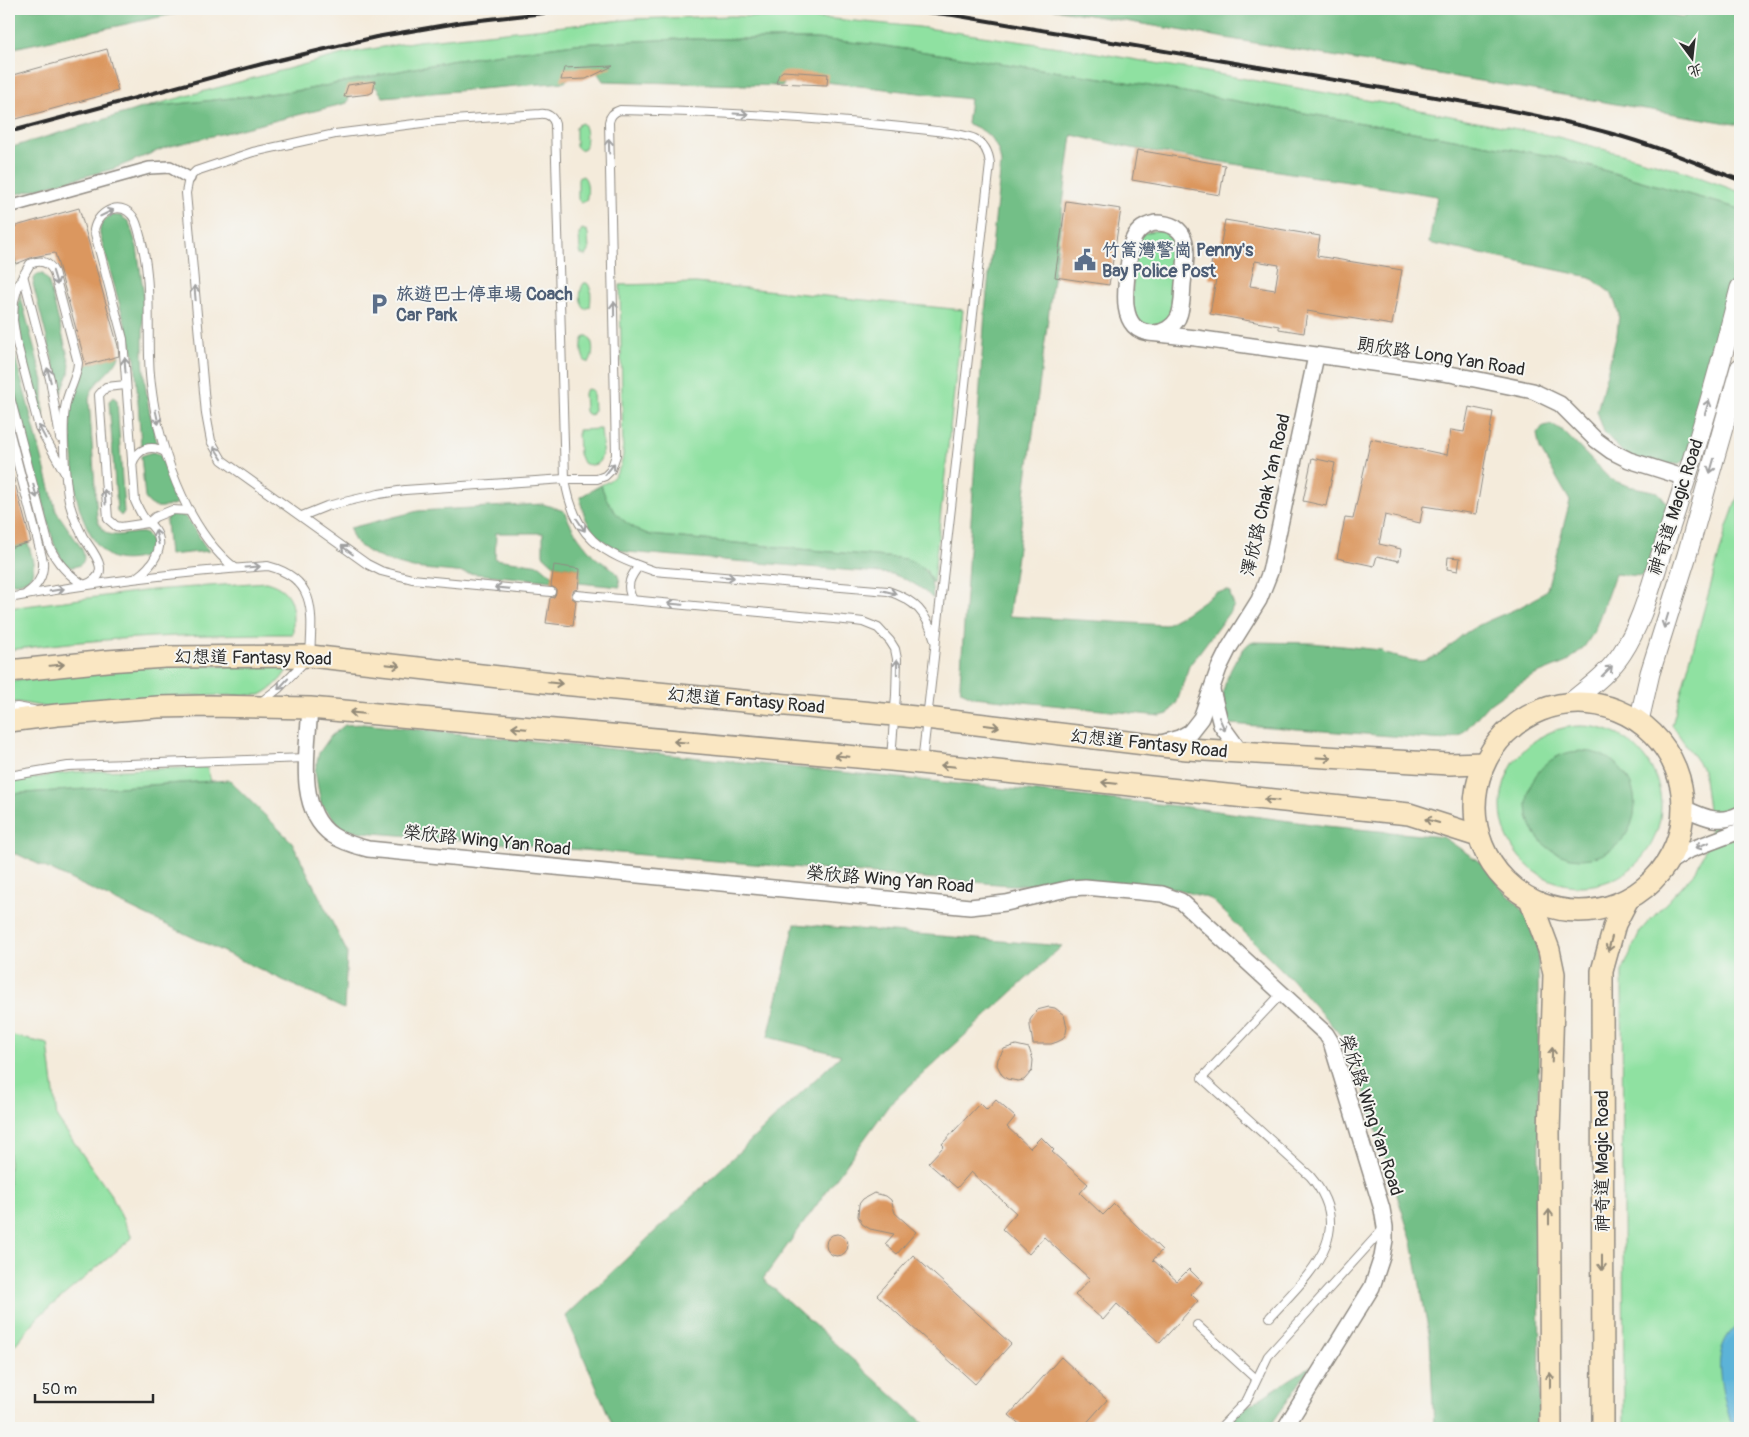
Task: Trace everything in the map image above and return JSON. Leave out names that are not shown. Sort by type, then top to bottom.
[{"type":"main road","name":"幻想道 Fantasy Road","points":[[9,671],[107,660],[222,655],[310,656],[562,684],[926,718],[1242,754],[1449,764],[1484,763]]},
{"type":"main road","points":[[1570,703],[1594,704],[1617,710],[1639,721],[1660,741],[1675,766],[1682,787],[1684,808],[1677,842],[1666,864],[1653,880],[1628,899],[1608,907],[1588,911],[1563,910],[1547,906],[1530,899],[1516,890],[1496,871],[1485,854],[1478,836],[1474,816],[1476,784],[1484,763],[1504,734],[1523,719],[1545,708],[1570,703]]},
{"type":"main road","points":[[9,721],[158,707],[251,706],[310,708],[891,760],[1409,814],[1478,836]]},
{"type":"main road","points":[[1530,899],[1549,950],[1554,974],[1549,1133],[1551,1428]]},
{"type":"main road","name":"神奇道 Magic Road","points":[[1603,1428],[1602,971],[1615,924],[1628,899]]},
{"type":"street","points":[[9,207],[149,168],[170,167],[189,178]]},
{"type":"street","points":[[1164,223],[1172,226],[1184,237],[1187,250],[1181,307],[1178,318],[1164,331],[1149,333],[1142,331],[1130,321],[1125,305],[1131,245],[1137,232],[1147,225],[1164,223]]},
{"type":"street","name":"神奇道 Magic Road","points":[[1570,703],[1611,667],[1629,642],[1641,613],[1686,478],[1740,288]]},
{"type":"street","points":[[1181,307],[1183,322],[1196,338]]},
{"type":"street","name":"朗欣路 Long Yan Road","points":[[1149,333],[1450,374],[1533,391],[1560,404],[1596,440],[1611,451],[1628,460],[1686,478]]},
{"type":"street","name":"澤欣路 Chak Yan Road","points":[[1153,745],[1179,738],[1190,732],[1201,718],[1219,668],[1229,648],[1259,600],[1270,572],[1316,356]]},
{"type":"street","name":"神奇道 Magic Road","points":[[1639,721],[1650,673],[1687,555],[1740,368]]},
{"type":"street","points":[[1212,690],[1221,725],[1242,754]]},
{"type":"street","name":"榮欣路 Wing Yan Road","points":[[310,708],[306,783],[311,803],[319,820],[332,835],[353,845],[378,850],[970,907],[1006,903],[1071,888],[1085,887],[1162,894],[1181,900],[1320,1027],[1331,1042],[1382,1209],[1385,1240],[1382,1257],[1372,1287],[1285,1428]]},
{"type":"street","points":[[1684,808],[1705,817],[1720,820],[1740,814]]},
{"type":"street","points":[[1666,864],[1687,851],[1740,831]]},
{"type":"lane","points":[[302,516],[352,499],[379,494],[565,479],[597,479],[605,476],[611,470],[616,455],[609,122],[612,114],[624,110],[785,116],[911,128],[964,135],[976,139],[987,152],[990,164],[934,642],[922,764]]},
{"type":"lane","points":[[551,592],[396,576],[367,564],[302,516],[228,466],[217,454],[211,441],[206,414],[186,193],[189,178],[200,169],[253,152],[336,134],[489,116],[544,114],[552,117],[555,124],[565,479],[571,505],[582,528],[607,552],[654,571],[888,590],[902,596],[919,609],[931,627],[934,642]]},
{"type":"lane","points":[[137,577],[149,567],[158,554],[159,541],[155,529],[148,523],[135,501],[123,339],[94,230],[99,217],[104,212],[117,209],[130,214],[134,218],[142,246],[149,289],[151,382],[154,407],[166,452],[190,511],[211,546],[235,568]]},
{"type":"lane","points":[[41,261],[52,267],[78,370],[64,412],[66,474],[39,427],[16,340],[13,320],[14,301],[23,275],[30,264],[41,261]]},
{"type":"lane","points":[[23,275],[50,379],[68,494],[74,518],[100,566],[94,580],[84,585]]},
{"type":"lane","points":[[126,384],[106,387],[99,395],[106,515],[111,523],[116,526],[148,523],[155,517],[172,510],[190,511]]},
{"type":"lane","points":[[9,393],[49,546],[66,572],[84,585]]},
{"type":"lane","points":[[9,430],[43,561],[42,576],[39,583],[21,596]]},
{"type":"lane","points":[[132,464],[138,453],[148,448],[154,447],[166,452]]},
{"type":"lane","points":[[9,598],[137,577],[235,568],[268,566],[287,573],[301,585],[310,602],[312,612],[310,656],[273,694],[251,706]]},
{"type":"lane","points":[[633,600],[630,595],[629,582],[639,566]]},
{"type":"lane","points":[[577,595],[871,624],[884,634],[895,650],[897,659],[891,760]]},
{"type":"lane","points":[[9,708],[17,707],[57,715]]},
{"type":"lane","points":[[9,776],[68,766],[307,758]]},
{"type":"lane","points":[[1270,1317],[1309,1274],[1322,1256],[1330,1227],[1328,1208],[1321,1191],[1310,1176],[1202,1078],[1282,992]]},
{"type":"lane","points":[[1220,1428],[1247,1400],[1268,1356],[1385,1226]]},
{"type":"lane","points":[[1197,1325],[1256,1379]]},
{"type":"green space","points":[[9,9],[197,9],[9,49]]},
{"type":"green space","points":[[1054,9],[1626,9],[1685,17],[1687,9],[1740,9],[1740,125]]},
{"type":"green space","points":[[731,16],[833,19],[919,27],[1080,50],[1389,104],[1558,137],[1677,169],[1740,192],[1740,209],[1557,157],[1115,80],[871,44],[816,39],[679,39],[574,44],[450,61],[304,90],[142,108],[343,54],[418,41],[633,19]]},
{"type":"green space","points":[[679,39],[816,39],[871,44],[1115,80],[1557,157],[1740,209],[1740,243],[1713,383],[1690,457],[1681,463],[1655,466],[1625,455],[1604,432],[1597,411],[1617,334],[1619,314],[1612,294],[1590,277],[1429,243],[1437,196],[1132,148],[1072,135],[1009,616],[1165,625],[1216,592],[1229,591],[1234,606],[1189,666],[1177,702],[1168,714],[1160,716],[974,697],[961,691],[960,684],[985,312],[1001,164],[998,150],[991,138],[980,129],[967,124],[970,99],[817,81],[790,76],[782,86],[603,81],[597,72],[572,73],[565,82],[383,97],[376,87],[363,86],[352,91],[347,103],[167,147],[113,169],[9,196],[9,148],[142,108],[304,90],[450,61],[574,44]]},
{"type":"green space","points":[[582,123],[584,125],[586,142],[585,148],[580,150],[576,146],[576,128],[577,125]]},
{"type":"green space","points":[[583,176],[588,191],[586,201],[581,203],[578,199],[578,178]]},
{"type":"green space","points":[[111,215],[121,216],[129,222],[137,247],[143,289],[145,383],[157,443],[141,445],[135,359],[100,235],[102,223]]},
{"type":"green space","points":[[1169,228],[1182,244],[1174,316],[1158,328],[1139,323],[1131,304],[1136,246],[1143,233]]},
{"type":"green space","points":[[582,229],[587,231],[588,234],[589,251],[586,256],[580,252],[579,234]]},
{"type":"green space","points":[[9,237],[16,264],[9,302]]},
{"type":"green space","points":[[43,274],[48,280],[70,364],[69,374],[61,393],[33,284],[35,276]]},
{"type":"green space","points":[[584,283],[589,285],[591,301],[590,307],[585,309],[581,300],[581,293],[582,286]]},
{"type":"green space","points":[[696,283],[963,310],[933,584],[926,570],[907,559],[650,535],[633,527],[613,510],[601,485],[610,480],[616,473],[621,465],[623,455],[620,285]]},
{"type":"green space","points":[[20,294],[43,381],[43,425],[21,343],[18,310]]},
{"type":"green space","points":[[9,315],[11,341],[56,511],[82,549],[84,560],[77,566],[69,567],[63,562],[54,544],[9,374]]},
{"type":"green space","points":[[585,336],[590,338],[593,349],[589,362],[584,360],[582,353],[582,342]]},
{"type":"green space","points":[[120,355],[112,368],[94,387],[89,399],[97,517],[100,526],[110,534],[116,535],[144,533],[152,544],[151,550],[146,556],[128,560],[109,556],[97,544],[87,528],[76,493],[70,428],[72,406],[86,365]]},
{"type":"green space","points":[[587,389],[592,390],[593,393],[594,410],[591,415],[585,411],[584,393]]},
{"type":"green space","points":[[113,397],[117,400],[124,512],[121,516],[117,512],[109,401]]},
{"type":"green space","points":[[1543,426],[1555,426],[1563,431],[1610,479],[1628,486],[1658,492],[1669,507],[1664,526],[1642,576],[1615,574],[1594,632],[1584,647],[1567,662],[1535,675],[1511,689],[1487,706],[1461,735],[1445,740],[1230,724],[1225,709],[1224,687],[1237,658],[1251,642],[1312,643],[1381,650],[1385,654],[1408,660],[1429,660],[1477,626],[1530,602],[1547,589],[1570,501],[1540,449],[1537,434]]},
{"type":"green space","points":[[601,429],[602,455],[600,460],[596,464],[591,465],[583,463],[579,454],[578,430]]},
{"type":"green space","points":[[152,452],[160,454],[179,503],[165,507],[156,507],[145,498],[141,456]]},
{"type":"green space","points":[[601,485],[613,510],[633,527],[650,535],[907,559],[920,566],[928,574],[933,599],[924,590],[892,574],[627,552],[617,549],[594,532],[585,517],[582,507],[580,497]]},
{"type":"green space","points":[[1740,490],[1740,1428],[1624,1428],[1622,972],[1640,931],[1696,871],[1711,834],[1703,770],[1672,725],[1726,530]]},
{"type":"green space","points":[[543,504],[564,511],[573,529],[587,549],[617,574],[620,587],[579,583],[580,569],[554,565],[543,555],[543,533],[496,533],[495,559],[540,565],[553,576],[552,581],[413,568],[383,559],[368,552],[355,541],[350,528],[418,511]]},
{"type":"green space","points":[[177,513],[187,518],[209,551],[169,555],[166,521],[168,517]]},
{"type":"green space","points":[[28,543],[33,562],[31,576],[25,581],[9,582],[9,548]]},
{"type":"green space","points":[[266,582],[275,585],[287,595],[292,608],[293,634],[151,637],[9,650],[9,608],[152,590]]},
{"type":"green space","points":[[165,666],[287,666],[288,668],[276,684],[260,695],[190,696],[51,708],[17,702],[9,703],[9,681],[50,675]]},
{"type":"green space","points":[[363,724],[1187,807],[1326,826],[1443,837],[1487,867],[1502,889],[1519,905],[1530,922],[1538,940],[1540,1428],[1434,1428],[1430,1339],[1412,1242],[1349,1045],[1293,981],[1211,899],[1166,886],[1010,885],[362,832],[342,828],[321,804],[315,771],[319,753],[331,736],[345,725]]},
{"type":"green space","points":[[1573,726],[1589,726],[1619,735],[1638,749],[1655,775],[1661,798],[1661,814],[1655,837],[1638,863],[1619,877],[1604,883],[1589,886],[1573,886],[1543,877],[1519,857],[1510,844],[1504,829],[1501,814],[1501,798],[1510,768],[1530,744],[1543,735],[1558,729]]},
{"type":"green space","points":[[1581,751],[1602,755],[1619,767],[1631,784],[1635,805],[1631,826],[1619,843],[1602,855],[1581,859],[1560,855],[1543,843],[1531,826],[1527,805],[1531,784],[1543,767],[1560,755]]},
{"type":"green space","points":[[207,767],[211,781],[9,794],[9,782],[73,772]]},
{"type":"green space","points":[[229,780],[292,842],[347,952],[344,1009],[17,854],[9,854],[9,794]]},
{"type":"green space","points":[[795,924],[1062,946],[889,1105],[763,1279],[929,1428],[614,1428],[566,1316],[841,1055],[768,1037]]},
{"type":"green space","points":[[9,1035],[48,1044],[57,1118],[111,1195],[132,1238],[39,1316],[9,1352]]},
{"type":"green space","points":[[1311,1366],[1269,1428],[1214,1428]]},
{"type":"water","points":[[1740,1323],[1740,1428],[1732,1428],[1722,1387],[1720,1359],[1723,1346],[1729,1334]]},
{"type":"building","points":[[107,49],[118,91],[9,121],[9,76]]},
{"type":"building","points":[[613,66],[586,79],[561,80],[564,68]]},
{"type":"building","points":[[783,71],[828,74],[827,85],[776,83],[779,74]]},
{"type":"building","points":[[375,81],[373,92],[344,97],[348,85]]},
{"type":"building","points":[[1137,150],[1225,165],[1220,195],[1132,180]]},
{"type":"building","name":"竹篙灣警崗 Penny's Bay Police Post","points":[[1066,201],[1121,209],[1109,285],[1055,277]]},
{"type":"building","points":[[79,208],[118,346],[119,356],[86,365],[55,253],[33,257],[16,264],[9,236],[9,228]]},
{"type":"building","points":[[1225,220],[1320,236],[1317,256],[1402,270],[1392,325],[1307,311],[1304,333],[1279,329],[1279,326],[1210,314],[1216,279],[1209,279],[1213,253],[1219,254]],"holes":[[[1255,261],[1279,265],[1275,290],[1250,286]]]},
{"type":"building","points":[[1469,407],[1493,412],[1476,514],[1423,506],[1420,523],[1385,515],[1379,544],[1401,549],[1399,561],[1377,556],[1374,566],[1337,558],[1345,518],[1353,519],[1371,439],[1447,455],[1451,430],[1464,432]]},
{"type":"building","points":[[1312,458],[1335,463],[1326,506],[1303,501]]},
{"type":"building","points":[[9,476],[13,476],[31,542],[9,548]]},
{"type":"building","points":[[1448,557],[1460,558],[1458,571],[1447,569]]},
{"type":"building","points":[[554,565],[580,569],[578,589],[574,590],[572,594],[572,598],[576,601],[573,626],[546,623],[550,598],[554,597],[556,593],[556,589],[551,586]]},
{"type":"building","points":[[1049,1007],[1055,1008],[1064,1015],[1067,1027],[1066,1033],[1063,1039],[1051,1044],[1033,1044],[1030,1020],[1037,1010]]},
{"type":"building","points":[[1016,1045],[1029,1048],[1033,1060],[1032,1071],[1024,1080],[1018,1081],[1007,1079],[1002,1075],[997,1065],[1004,1049]]},
{"type":"building","points":[[996,1100],[1015,1117],[1007,1127],[1030,1148],[1041,1137],[1054,1150],[1052,1152],[1088,1184],[1080,1193],[1103,1215],[1114,1204],[1162,1250],[1153,1260],[1177,1281],[1189,1269],[1202,1282],[1191,1294],[1198,1301],[1160,1343],[1117,1304],[1103,1320],[1075,1295],[1090,1279],[1044,1237],[1029,1254],[1002,1229],[1016,1213],[971,1172],[957,1188],[928,1163],[944,1146],[942,1144],[980,1103],[987,1110]]},
{"type":"building","points":[[874,1193],[886,1196],[891,1200],[895,1213],[916,1232],[897,1254],[885,1244],[894,1234],[870,1229],[862,1224],[858,1216],[859,1204],[863,1199]]},
{"type":"building","points":[[837,1234],[845,1237],[848,1245],[845,1253],[837,1256],[829,1253],[826,1245],[829,1237]]},
{"type":"building","points":[[913,1255],[1011,1344],[975,1384],[877,1295]]},
{"type":"building","points":[[1061,1357],[1107,1400],[1082,1428],[1024,1428],[1009,1415]]},
{"type":"railway","points":[[16,130],[262,64],[376,37],[463,22],[579,9]]},
{"type":"railway","points":[[899,9],[953,15],[1530,114],[1642,143],[1739,180]]},
{"type":"place","name":"竹篙灣警崗 Penny's Bay Police Post","points":[[1085,260]]},
{"type":"place","name":"旅遊巴士停車場 Coach Car Park","points":[[379,304]]}]
